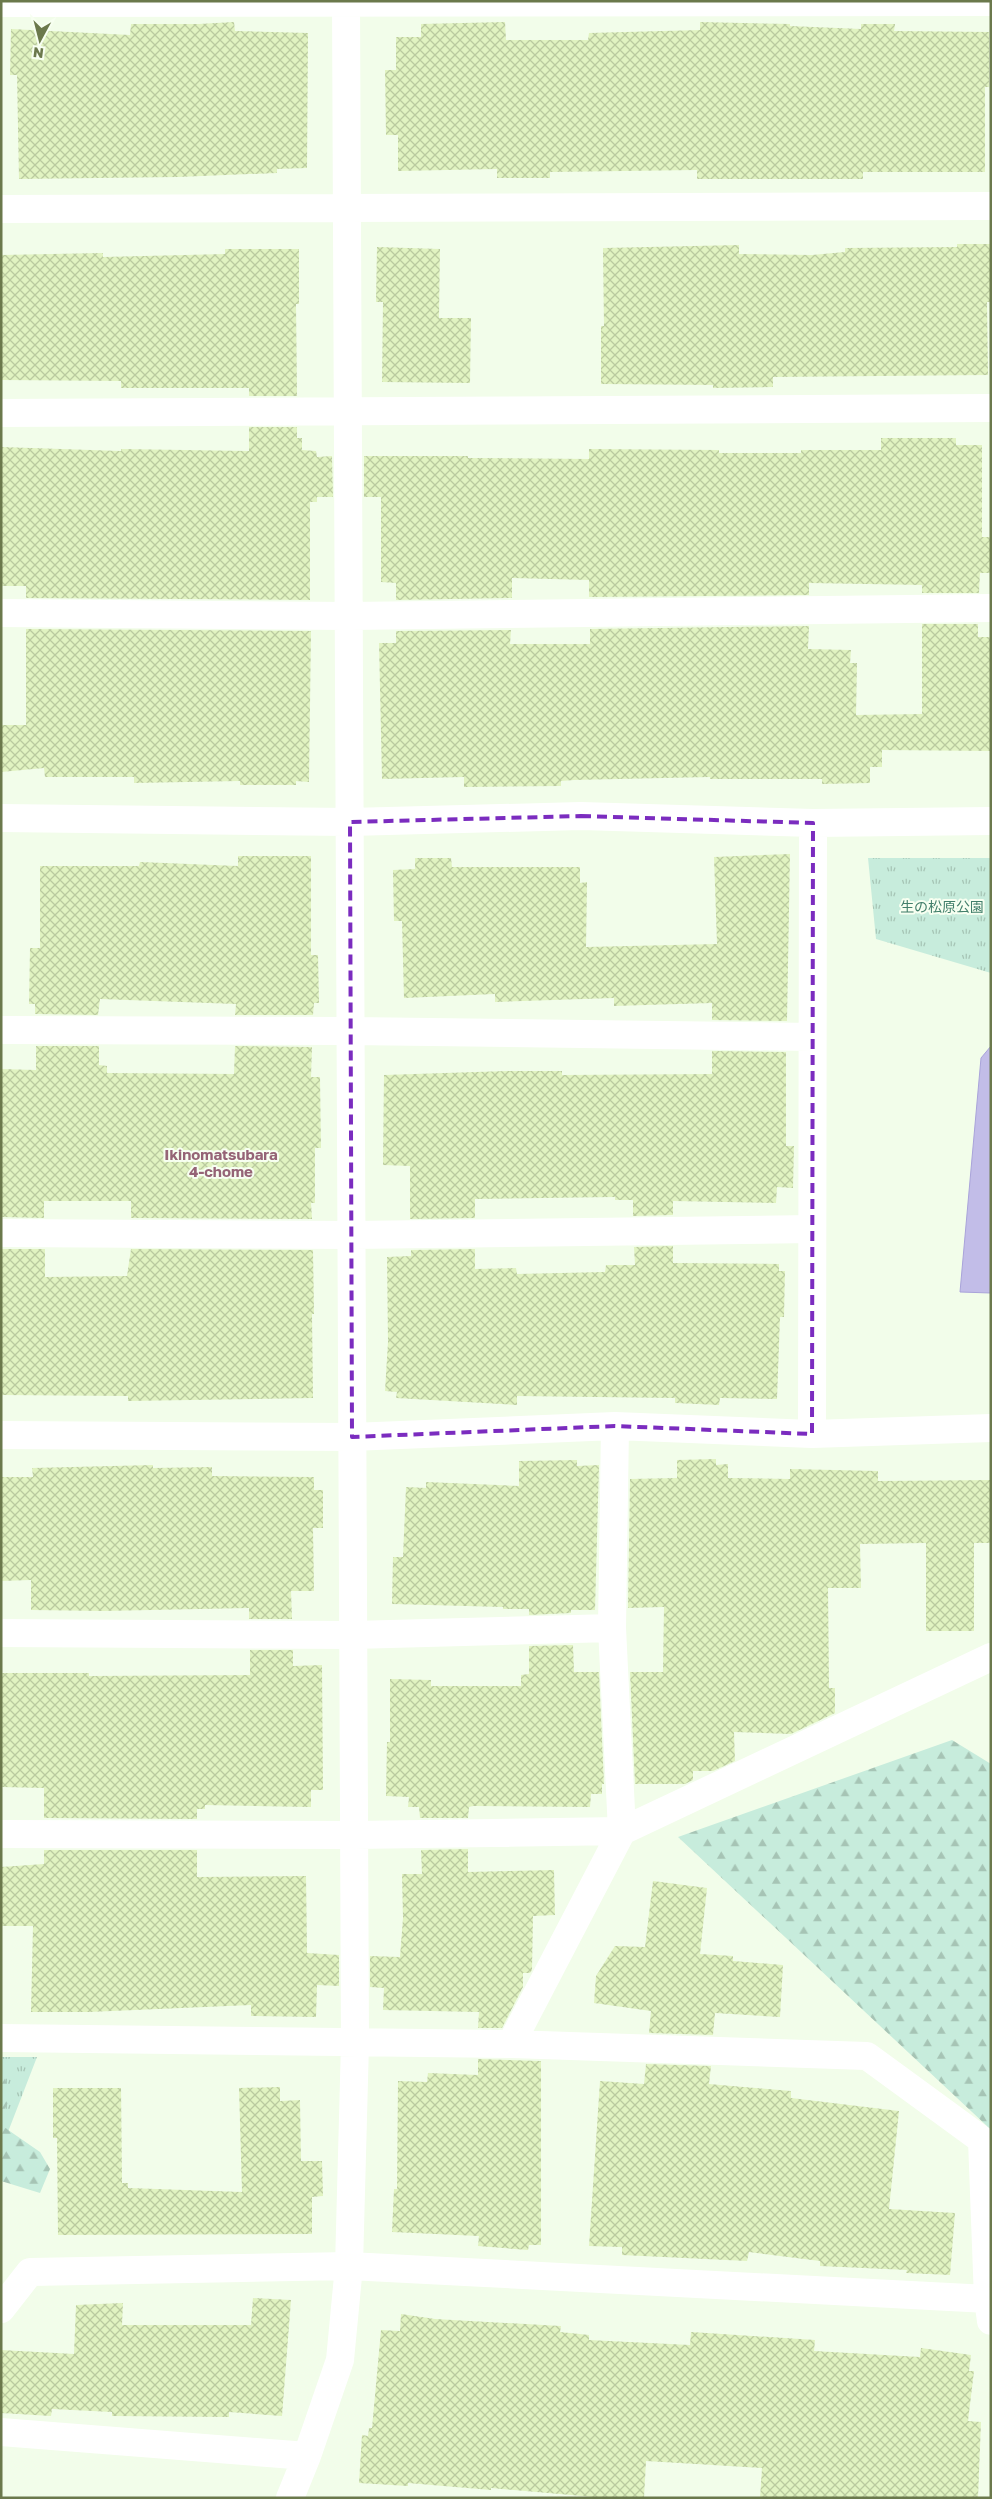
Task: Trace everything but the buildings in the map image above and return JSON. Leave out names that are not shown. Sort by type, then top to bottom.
[{"type":"street","points":[[290,2498],[308,2456],[340,2360],[349,2266],[355,2043],[346,2]]},
{"type":"street","points":[[1,4],[991,2]]},
{"type":"street","points":[[1,209],[991,206]]},
{"type":"street","points":[[1,413],[991,408]]},
{"type":"street","points":[[1,613],[349,616],[991,608]]},
{"type":"street","points":[[1,818],[350,822],[582,816],[813,823],[991,821]]},
{"type":"street","points":[[812,1434],[813,823]]},
{"type":"street","points":[[1,1030],[351,1031],[812,1037]]},
{"type":"street","points":[[1,1233],[352,1236],[812,1229]]},
{"type":"street","points":[[511,2044],[622,1831],[612,1628],[615,1426]]},
{"type":"street","points":[[1,1435],[352,1437],[615,1426],[812,1434],[991,1428]]},
{"type":"street","points":[[1,1633],[354,1635],[612,1628]]},
{"type":"street","points":[[1,1834],[354,1835],[622,1831],[991,1657]]},
{"type":"street","points":[[1,2038],[511,2044],[867,2056],[982,2140],[989,2310],[349,2266],[30,2272],[1,2309]]},
{"type":"street","points":[[1,2432],[308,2456]]},
{"type":"highlighted area","points":[[581,816],[813,823],[812,1434],[615,1426],[352,1437],[350,822]]},
{"type":"green space","name":"生の松原公園","points":[[868,858],[991,858],[991,973],[876,939]]},
{"type":"green space","points":[[952,1740],[991,1764],[991,2136],[987,2126],[678,1837]]},
{"type":"green space","points":[[1,2057],[37,2057],[1,2150]]},
{"type":"green space","points":[[1,2074],[4,2076],[11,2097],[1,2116]]},
{"type":"green space","points":[[1,2125],[40,2152],[50,2169],[40,2193],[1,2181]]},
{"type":"shaded area","points":[[991,1046],[991,1293],[960,1292],[981,1058]]},
{"type":"district","name":"Ikinomatsubara 4-chome","points":[[221,1164]]}]
